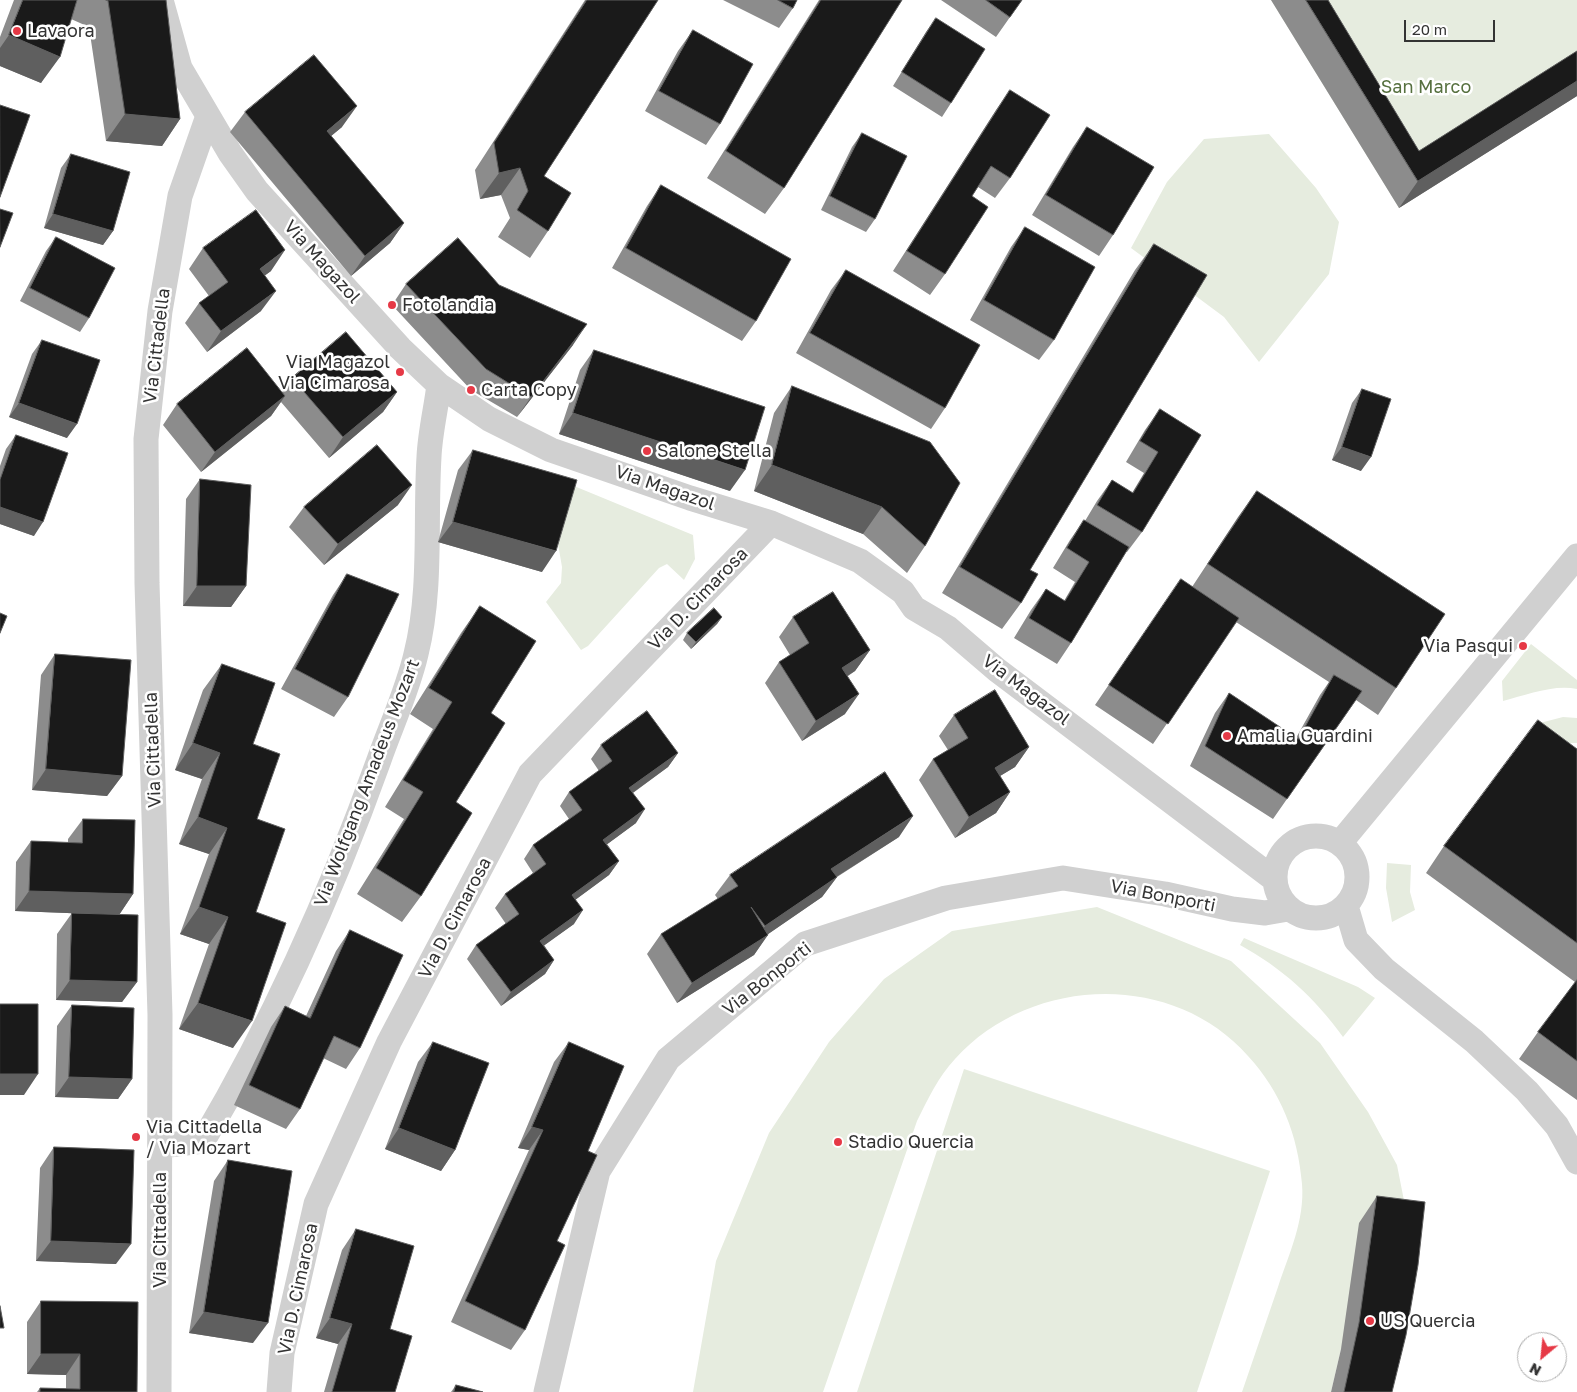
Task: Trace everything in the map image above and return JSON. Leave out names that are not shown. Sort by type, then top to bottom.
[{"type":"street","name":"Via Magazol","points":[[161,0],[180,68],[230,153],[256,191],[400,348],[439,385],[489,419],[551,450],[690,498],[771,523],[860,561],[903,592],[914,608],[948,628],[997,670],[1274,879]]},
{"type":"street","name":"Via Cittadella","points":[[159,1392],[160,1005],[147,584],[146,439],[160,311],[180,196],[208,116]]},
{"type":"street","name":"Via Wolfgang Amadeus Mozart","points":[[160,1146],[204,1141],[224,1107],[281,992],[323,904],[358,819],[416,654],[424,595],[429,456],[439,385]]},
{"type":"street","name":"Via D. Cimarosa","points":[[279,1392],[282,1353],[316,1204],[389,1042],[530,774],[771,523]]},
{"type":"street","points":[[1340,843],[1577,556]]},
{"type":"street","points":[[1322,835],[1340,843],[1352,856],[1358,873],[1355,891],[1346,906],[1333,916],[1318,919],[1302,916],[1288,908],[1278,895],[1274,879],[1277,861],[1288,846],[1304,837],[1322,835]]},
{"type":"street","name":"Via Bonporti","points":[[546,1392],[598,1171],[668,1059],[805,944],[946,898],[1063,878],[1165,894],[1265,913],[1288,908]]},
{"type":"street","points":[[1346,906],[1356,940],[1384,969],[1474,1042],[1528,1091],[1557,1126],[1577,1162]]},
{"type":"green space","name":"San Marco","points":[[1271,0],[1577,0],[1577,94],[1399,208]]},
{"type":"green space","points":[[1269,134],[1316,188],[1339,222],[1329,274],[1259,362],[1224,317],[1131,248],[1167,182],[1204,139]]},
{"type":"green space","points":[[574,486],[693,535],[695,559],[684,580],[667,564],[659,568],[588,646],[581,650],[546,602],[561,583],[562,567],[557,538]]},
{"type":"green space","points":[[1531,644],[1577,680],[1577,689],[1550,689],[1503,701],[1502,681]]},
{"type":"green space","points":[[1563,717],[1577,718],[1577,743],[1560,743],[1536,724]]},
{"type":"green space","points":[[1387,863],[1411,865],[1410,892],[1415,910],[1392,922],[1386,888]]},
{"type":"green space","name":"Stadio Quercia","points":[[1097,907],[1231,961],[1320,1043],[1368,1112],[1397,1165],[1408,1221],[1341,1349],[1331,1392],[1242,1392],[1291,1249],[1301,1211],[1302,1184],[1297,1148],[1279,1099],[1260,1070],[1248,1056],[1217,1028],[1181,1009],[1142,997],[1101,994],[1061,999],[1022,1011],[986,1032],[955,1059],[943,1073],[917,1121],[823,1392],[693,1392],[716,1261],[769,1133],[829,1042],[884,979],[952,931]]},
{"type":"green space","points":[[1244,938],[1358,987],[1375,998],[1343,1037],[1321,1009],[1297,985],[1270,964],[1240,945]]},
{"type":"green space","name":"Stadio Quercia","points":[[964,1069],[1270,1171],[1197,1392],[857,1392]]},
{"type":"building","points":[[23,0],[77,0],[60,57],[9,35]]},
{"type":"building","points":[[106,0],[166,0],[180,119],[125,114],[108,1]]},
{"type":"building","points":[[587,0],[658,0],[544,176],[571,193],[548,231],[517,210],[528,191],[520,168],[499,173],[494,143]]},
{"type":"building","points":[[778,0],[797,0],[793,8]]},
{"type":"building","points":[[821,0],[902,0],[784,188],[726,151]]},
{"type":"building","points":[[986,0],[1022,0],[1010,17]]},
{"type":"building","points":[[1306,0],[1328,0],[1419,151],[1577,51],[1577,81],[1418,181]]},
{"type":"building","points":[[936,18],[985,49],[951,103],[902,72]]},
{"type":"building","points":[[693,30],[753,64],[720,124],[659,91]]},
{"type":"building","points":[[314,55],[357,106],[327,131],[404,223],[365,256],[245,112]]},
{"type":"building","points":[[1010,90],[1050,115],[1010,178],[991,166],[972,196],[988,207],[945,274],[907,251]]},
{"type":"building","points":[[0,105],[30,115],[0,197]]},
{"type":"building","points":[[1087,127],[1154,167],[1113,235],[1046,195]]},
{"type":"building","points":[[862,133],[907,156],[875,219],[830,196]]},
{"type":"building","points":[[71,154],[130,172],[113,231],[53,214]]},
{"type":"building","points":[[661,185],[791,259],[756,321],[626,248]]},
{"type":"building","points":[[0,209],[13,213],[0,247]]},
{"type":"building","points":[[256,210],[285,250],[260,269],[276,291],[221,331],[199,303],[228,282],[203,248]]},
{"type":"building","points":[[1025,227],[1095,267],[1054,340],[984,300]]},
{"type":"building","points":[[56,237],[115,268],[89,318],[30,288]]},
{"type":"building","points":[[458,238],[499,285],[587,324],[531,397],[486,369],[406,284]]},
{"type":"building","points":[[1154,244],[1207,275],[1030,570],[1038,574],[1021,603],[960,567]]},
{"type":"building","points":[[846,270],[980,345],[945,408],[810,333]]},
{"type":"building","points":[[346,332],[397,392],[343,437],[292,378]]},
{"type":"building","points":[[42,340],[100,360],[77,424],[19,403]]},
{"type":"building","points":[[247,348],[285,396],[215,452],[177,404]]},
{"type":"building","points":[[594,350],[765,407],[745,470],[573,413]]},
{"type":"building","points":[[792,386],[930,442],[960,483],[925,546],[882,507],[772,465]]},
{"type":"building","points":[[1362,389],[1391,399],[1371,457],[1342,447]]},
{"type":"building","points":[[1160,409],[1201,435],[1142,532],[1097,505],[1112,480],[1133,493],[1158,452],[1140,441]]},
{"type":"building","points":[[16,435],[68,453],[43,522],[0,507],[0,480]]},
{"type":"building","points":[[377,445],[412,485],[338,544],[304,507]]},
{"type":"building","points":[[473,450],[577,480],[556,551],[453,522]]},
{"type":"building","points":[[200,479],[251,485],[246,586],[197,586]]},
{"type":"building","points":[[1257,491],[1445,614],[1396,688],[1208,564]]},
{"type":"building","points":[[1084,520],[1129,547],[1071,643],[1029,618],[1046,589],[1065,601],[1089,562],[1067,548]]},
{"type":"building","points":[[347,574],[399,594],[348,697],[295,669]]},
{"type":"building","points":[[1181,579],[1239,618],[1168,724],[1109,685]]},
{"type":"building","points":[[833,592],[870,650],[842,668],[859,694],[816,721],[779,662],[809,643],[793,617]]},
{"type":"building","points":[[480,606],[536,641],[491,713],[505,723],[456,802],[472,813],[421,896],[376,868],[423,792],[403,780],[452,702],[429,688]]},
{"type":"building","points":[[714,608],[722,617],[696,642],[687,633]]},
{"type":"building","points":[[0,613],[7,616],[0,633]]},
{"type":"building","points":[[55,654],[131,660],[122,776],[46,769]]},
{"type":"building","points":[[222,664],[275,683],[253,744],[280,754],[257,819],[285,829],[256,912],[286,923],[252,1021],[198,1003],[228,917],[199,907],[227,828],[198,817],[220,753],[193,743]]},
{"type":"building","name":"Amalia Guardini","points":[[1334,675],[1362,691],[1287,799],[1205,746],[1229,693],[1298,739]]},
{"type":"building","points":[[995,690],[1029,747],[995,768],[1010,792],[969,817],[933,759],[968,738],[954,715]]},
{"type":"building","points":[[647,711],[678,753],[629,788],[645,809],[603,840],[619,861],[572,895],[583,910],[540,941],[554,960],[511,992],[476,945],[519,914],[505,894],[546,864],[533,845],[582,810],[569,792],[612,761],[601,745]]},
{"type":"building","points":[[1538,720],[1577,749],[1577,943],[1444,846]]},
{"type":"building","points":[[885,772],[913,816],[831,869],[837,877],[765,926],[751,907],[768,935],[692,983],[661,934],[738,886],[730,875]]},
{"type":"building","points":[[83,819],[135,820],[133,894],[29,891],[31,841],[82,843]]},
{"type":"building","points":[[72,913],[138,915],[137,982],[70,980]]},
{"type":"building","points":[[350,930],[403,955],[360,1048],[334,1036],[300,1109],[249,1085],[285,1006],[310,1018]]},
{"type":"building","points":[[1577,980],[1577,1061],[1538,1032]]},
{"type":"building","points":[[0,1004],[38,1004],[38,1074],[0,1074]]},
{"type":"building","points":[[72,1005],[134,1008],[132,1079],[69,1077]]},
{"type":"building","points":[[433,1042],[489,1063],[455,1150],[399,1128]]},
{"type":"building","points":[[569,1042],[624,1066],[588,1151],[597,1155],[557,1241],[565,1245],[525,1330],[465,1301],[543,1130],[532,1127]]},
{"type":"building","points":[[54,1147],[134,1150],[131,1244],[51,1241]]},
{"type":"building","points":[[228,1160],[292,1171],[268,1323],[204,1312]]},
{"type":"building","name":"US Quercia","points":[[1377,1196],[1425,1202],[1418,1265],[1406,1335],[1392,1392],[1344,1392],[1359,1323]]},
{"type":"building","points":[[356,1229],[414,1246],[390,1329],[412,1336],[395,1392],[332,1392],[352,1324],[330,1318]]},
{"type":"building","points":[[41,1301],[138,1302],[137,1392],[40,1392],[40,1388],[80,1389],[80,1354],[41,1354]]},
{"type":"building","points":[[0,1306],[4,1328],[0,1328]]},
{"type":"building","points":[[456,1385],[483,1392],[454,1392]]},
{"type":"place","name":"Lavaora","points":[[17,31]]},
{"type":"place","name":"Fotolandia","points":[[392,305]]},
{"type":"place","name":"Via Magazol Via Cimarosa","points":[[400,372]]},
{"type":"place","name":"Carta Copy","points":[[471,390]]},
{"type":"place","name":"Salone Stella","points":[[647,451]]},
{"type":"place","name":"Via Pasqui","points":[[1523,646]]},
{"type":"place","name":"Amalia Guardini","points":[[1227,736]]},
{"type":"place","name":"Via Cittadella / Via Mozart","points":[[136,1137]]},
{"type":"place","name":"Stadio Quercia","points":[[838,1142]]},
{"type":"place","name":"US Quercia","points":[[1370,1321]]}]
